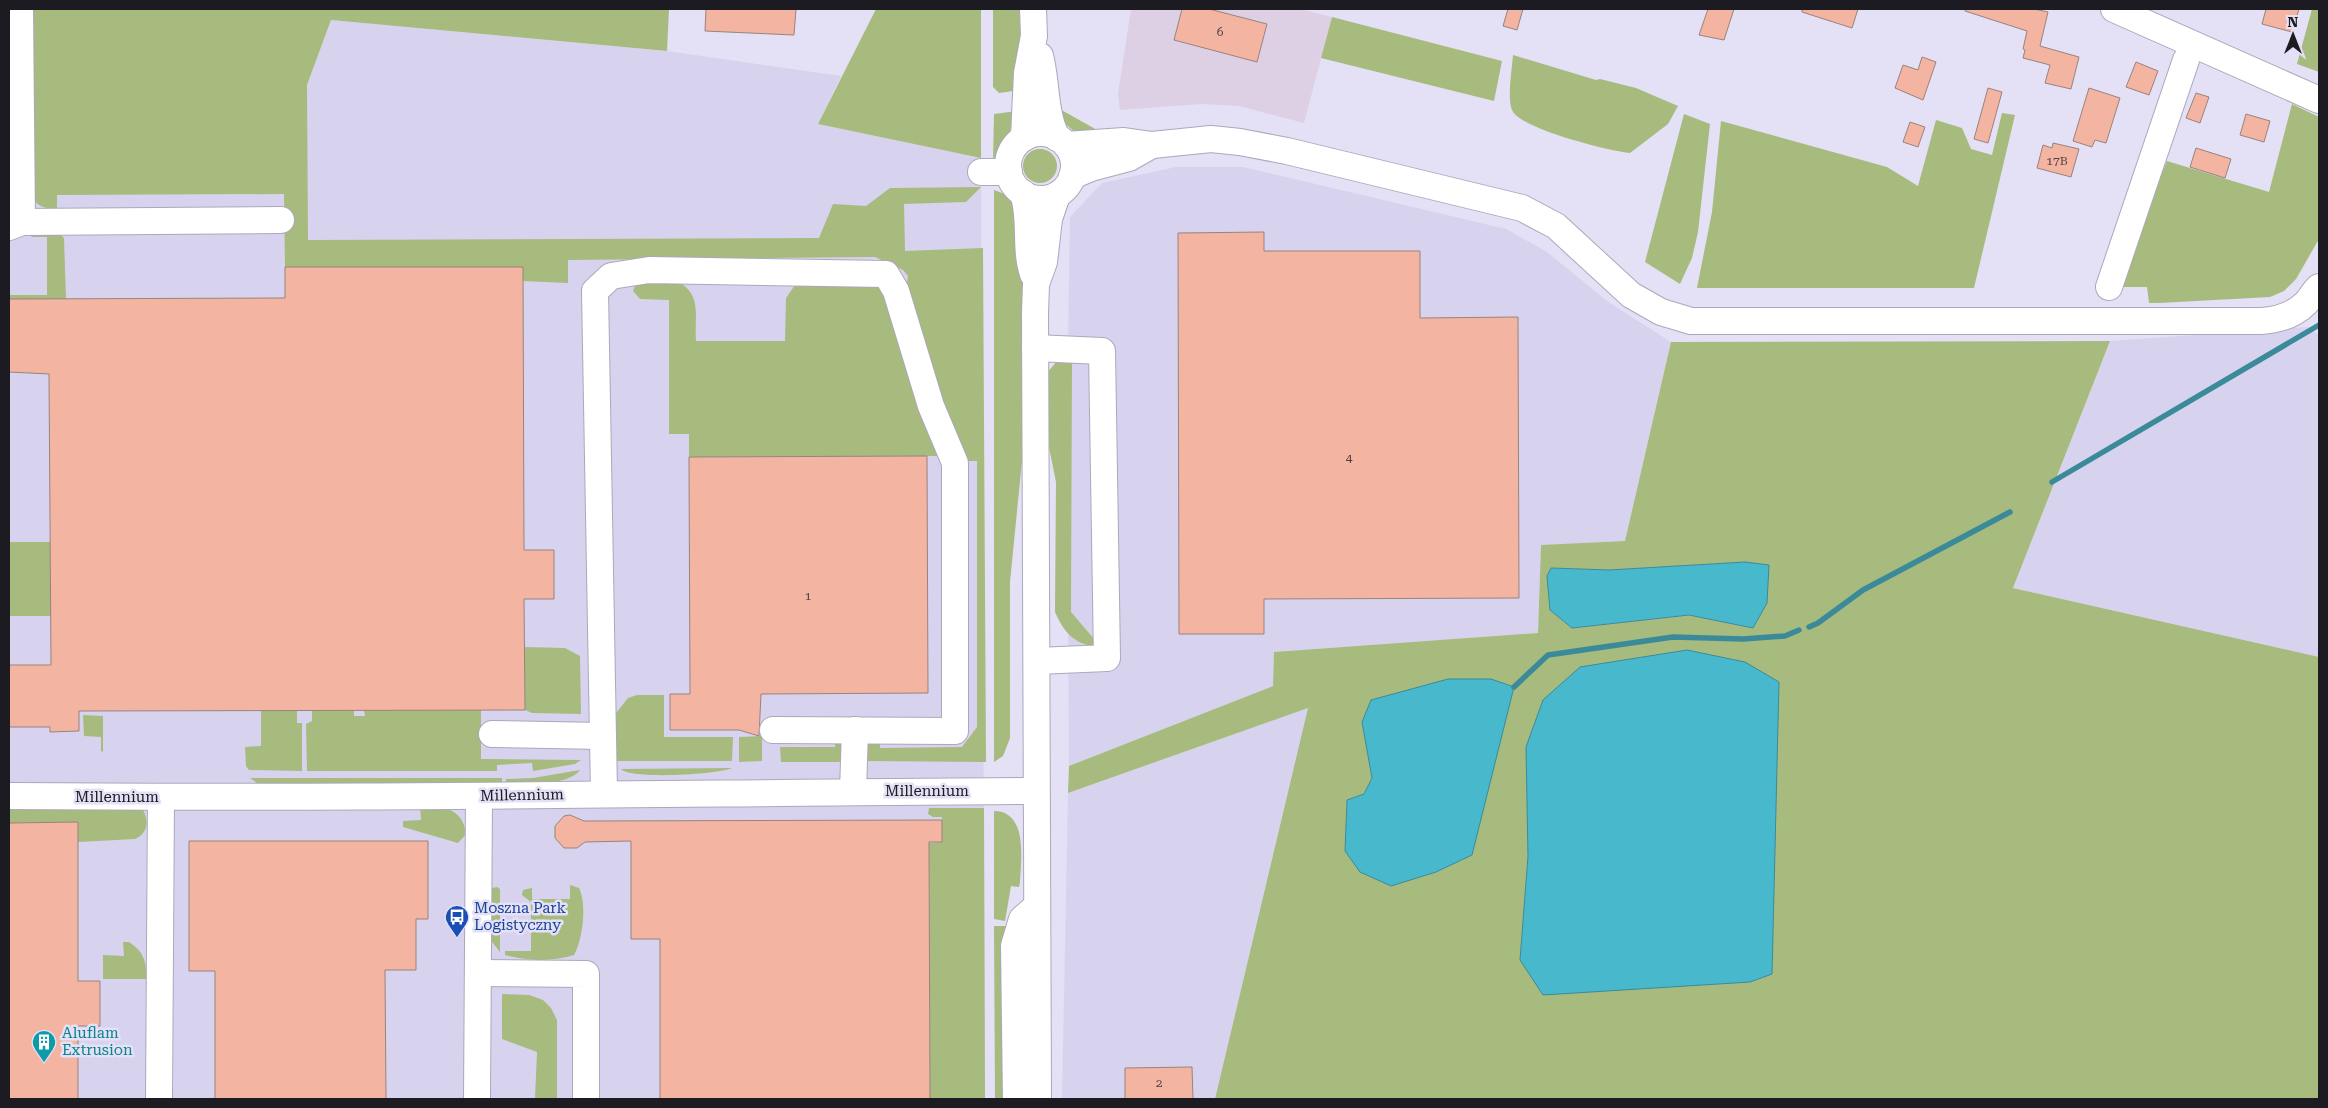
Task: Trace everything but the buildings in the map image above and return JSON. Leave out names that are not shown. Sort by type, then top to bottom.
[{"type":"street","points":[[20,9],[15,225],[281,220]]},
{"type":"street","points":[[1024,138],[1027,73],[1034,36],[1033,9]]},
{"type":"street","points":[[2114,9],[2319,100]]},
{"type":"street","points":[[1034,36],[1044,73],[1051,124],[1072,156],[1064,185],[1049,219],[1044,262],[1036,284],[1038,1099]]},
{"type":"street","points":[[2109,287],[2186,60]]},
{"type":"street","points":[[1036,284],[1028,260],[1027,207],[1016,183],[1011,153],[1024,138],[1041,133],[1062,141],[1124,141],[1152,145],[1211,139],[1240,142],[1287,151],[1522,208],[1556,226],[1631,295],[1661,312],[1691,321],[2261,321],[2278,319],[2294,312],[2304,304],[2318,282]]},
{"type":"street","points":[[981,172],[1016,183],[1039,199],[1091,168],[1129,158],[1152,145]]},
{"type":"street","points":[[604,793],[595,291],[611,276],[649,270],[886,274],[896,291],[931,406],[955,463],[955,731],[773,730]]},
{"type":"street","points":[[1035,348],[1102,351],[1107,658],[1037,661]]},
{"type":"street","points":[[853,791],[855,730]]},
{"type":"street","points":[[492,734],[603,736]]},
{"type":"street","name":"Millennium","points":[[9,796],[479,796],[604,793],[1036,790]]},
{"type":"street","points":[[477,1099],[479,796]]},
{"type":"street","points":[[159,1099],[161,797]]},
{"type":"street","points":[[1016,1099],[1014,946],[1022,919],[1037,906]]},
{"type":"street","points":[[478,973],[586,974],[586,1099]]},
{"type":"shaded area","points":[[1131,9],[1300,9],[1332,17],[1304,123],[1239,106],[1201,104],[1120,110],[1118,94]]},
{"type":"shaded area","points":[[331,20],[667,51],[841,76],[818,124],[981,158],[985,1099],[9,1099],[9,163],[307,85]]},
{"type":"shaded area","points":[[1176,167],[1243,167],[1506,229],[1547,252],[1607,301],[1671,342],[1625,541],[1541,546],[1538,633],[1274,652],[1273,686],[1069,766],[1067,415],[1070,217],[1102,183]]},
{"type":"shaded area","points":[[2308,327],[2319,335],[2319,657],[2013,588],[2110,341]]},
{"type":"shaded area","points":[[1308,708],[1215,1099],[1062,1099],[1068,793]]},
{"type":"green space","points":[[34,9],[669,9],[667,51],[331,20],[307,85],[308,240],[819,238],[833,204],[866,206],[890,188],[981,187],[966,202],[904,204],[905,251],[983,248],[986,762],[864,761],[864,740],[880,734],[880,748],[962,747],[977,727],[977,461],[962,461],[905,295],[908,276],[903,270],[875,257],[568,260],[568,283],[523,281],[523,267],[285,267],[284,194],[57,195],[57,209],[43,207],[37,204],[30,193]]},
{"type":"green space","points":[[876,9],[981,9],[981,158],[818,124]]},
{"type":"green space","points":[[993,9],[1022,9],[1020,90],[999,93],[993,87]]},
{"type":"green space","points":[[2312,9],[2319,9],[2319,72],[2297,64]]},
{"type":"green space","points":[[1332,17],[1502,61],[1494,101],[1321,58]]},
{"type":"green space","points":[[1513,55],[1596,80],[1600,79],[1636,88],[1678,106],[1668,124],[1630,153],[1566,138],[1531,124],[1512,110],[1510,91]]},
{"type":"green space","points":[[2292,104],[2319,117],[2319,239],[2296,279],[2284,291],[2270,297],[2159,303],[2149,303],[2147,287],[2115,287],[2167,161],[2269,192]]},
{"type":"green space","points":[[1056,107],[1097,130],[1077,134],[1062,121]]},
{"type":"green space","points":[[1017,111],[1009,133],[993,160],[994,114]]},
{"type":"green space","points":[[2002,113],[2015,115],[1974,288],[1697,288],[1712,212],[1721,121],[1887,167],[1918,186],[1936,120],[1962,128],[1971,149],[1992,155]]},
{"type":"green space","points":[[1684,114],[1710,124],[1698,232],[1692,258],[1680,284],[1645,262]]},
{"type":"green space","points":[[1040,149],[1052,154],[1057,166],[1052,178],[1040,183],[1028,178],[1023,166],[1028,154]]},
{"type":"green space","points":[[994,190],[1007,195],[1016,208],[1021,224],[1026,324],[1022,461],[1010,582],[1010,738],[1003,756],[994,762]]},
{"type":"green space","points":[[36,230],[58,232],[64,238],[66,299],[9,299],[9,295],[47,295],[47,237],[31,237]]},
{"type":"green space","points":[[677,281],[691,293],[694,300],[696,307],[696,341],[785,341],[786,298],[795,285],[881,282],[943,456],[689,457],[689,434],[669,434],[669,300],[640,299],[633,291],[636,283]]},
{"type":"green space","points":[[2110,341],[2013,588],[2319,657],[2319,1099],[1215,1099],[1308,708],[1068,793],[1069,766],[1273,686],[1274,652],[1538,633],[1541,545],[1625,541],[1671,342]],"holes":[[[1745,562],[1753,628],[1689,615],[1572,628],[1550,610],[1551,568],[1609,570]],[[1372,778],[1391,886],[1345,851],[1347,800],[1364,794]],[[1528,856],[1772,974],[1520,960]]]},
{"type":"green space","points":[[1072,358],[1071,612],[1094,639],[1094,646],[1080,642],[1070,635],[1055,612],[1056,482],[1049,447],[1046,374],[1058,360]]},
{"type":"green space","points":[[9,542],[50,542],[51,616],[9,616]]},
{"type":"green space","points":[[524,647],[565,648],[580,656],[581,714],[532,713],[525,710]]},
{"type":"green space","points":[[637,695],[664,695],[664,737],[733,737],[732,761],[615,761],[613,717],[628,698]]},
{"type":"green space","points":[[312,710],[354,710],[354,716],[365,716],[364,710],[481,710],[481,759],[581,760],[575,764],[533,771],[532,763],[497,765],[497,771],[307,771],[306,724],[312,721]]},
{"type":"green space","points":[[261,711],[297,711],[297,723],[302,723],[302,771],[249,770],[246,766],[245,747],[261,746]]},
{"type":"green space","points":[[83,715],[103,716],[103,752],[101,751],[101,737],[84,736]]},
{"type":"green space","points":[[835,733],[841,733],[843,762],[781,762],[780,747],[835,747]]},
{"type":"green space","points":[[762,736],[762,761],[739,762],[739,737]]},
{"type":"green space","points":[[732,768],[676,775],[641,774],[621,769]]},
{"type":"green space","points":[[580,770],[566,779],[546,783],[506,784],[506,779],[533,778]]},
{"type":"green space","points":[[250,778],[502,778],[502,784],[257,783]]},
{"type":"green space","points":[[420,804],[443,808],[456,813],[461,818],[466,834],[458,843],[403,827],[403,821],[421,820]]},
{"type":"green space","points":[[142,808],[147,822],[143,833],[135,839],[78,842],[77,822],[9,823],[9,810]]},
{"type":"green space","points":[[929,808],[984,808],[985,1099],[930,1099],[929,843],[942,842],[942,817],[933,817],[928,814]]},
{"type":"green space","points":[[994,811],[1005,813],[1013,819],[1020,838],[1020,882],[1019,887],[1011,886],[1005,921],[994,919]]},
{"type":"green space","points":[[570,885],[579,888],[583,903],[582,931],[574,955],[557,959],[539,960],[505,955],[505,951],[531,951],[531,902],[522,895],[523,890],[532,888],[532,899],[570,899]]},
{"type":"green space","points":[[497,887],[500,889],[500,952],[489,938],[489,892],[492,888]]},
{"type":"green space","points":[[994,926],[1006,926],[1007,1099],[995,1099]]},
{"type":"green space","points":[[123,942],[129,942],[141,954],[146,967],[146,979],[103,979],[103,955],[124,956]]},
{"type":"green space","points":[[502,994],[529,995],[543,1000],[551,1008],[557,1020],[557,1099],[535,1099],[537,1052],[502,1039]]},
{"type":"water","points":[[1745,562],[1769,565],[1767,603],[1753,628],[1689,615],[1572,628],[1550,610],[1547,576],[1551,568],[1609,570]]},
{"type":"water","points":[[1687,650],[1745,662],[1779,682],[1772,974],[1750,982],[1543,995],[1520,960],[1528,856],[1526,747],[1543,700],[1580,667]]},
{"type":"water","points":[[1448,679],[1491,679],[1514,687],[1472,855],[1436,872],[1391,886],[1360,872],[1345,851],[1347,800],[1364,794],[1372,778],[1362,722],[1371,700]]},
{"type":"waterway","points":[[2052,482],[2319,325]]},
{"type":"waterway","points":[[1809,627],[1818,623],[1863,590],[2010,512]]},
{"type":"waterway","points":[[1514,687],[1548,655],[1673,637],[1743,639],[1785,636],[1799,630]]},
{"type":"place","name":"Moszna Park Logistyczny","points":[[457,938]]},
{"type":"place","name":"Aluflam Extrusion","points":[[44,1063]]}]
